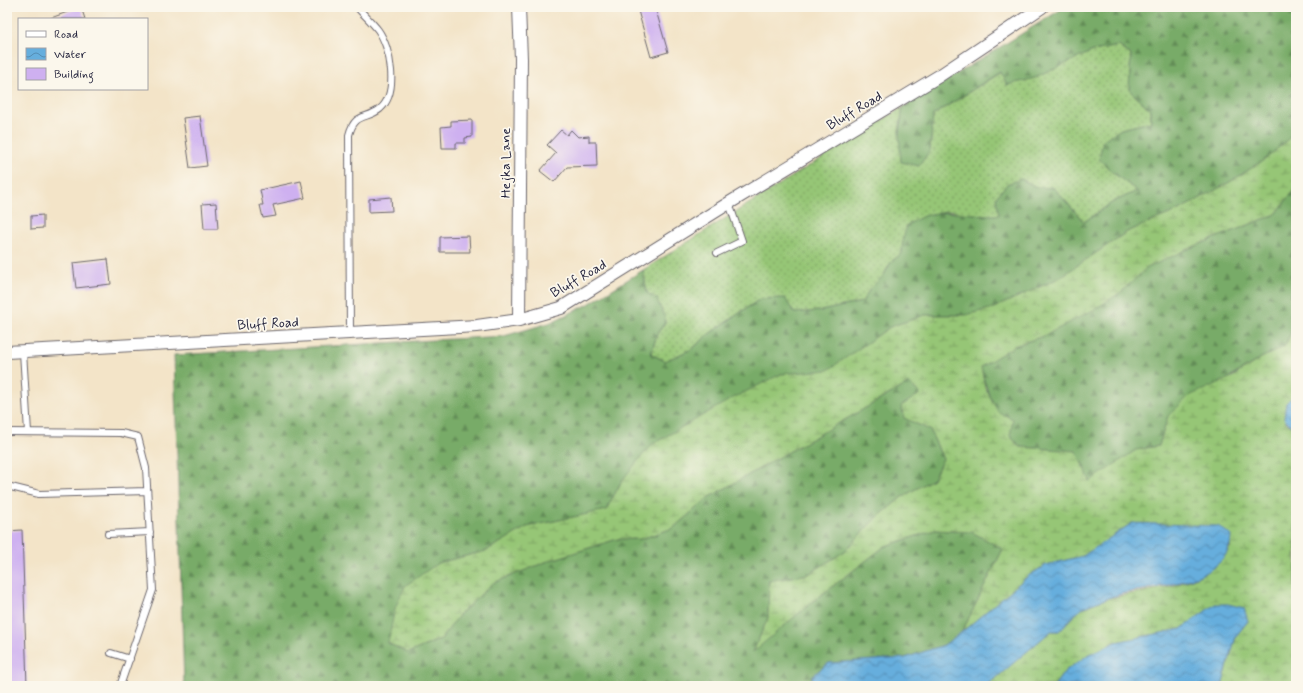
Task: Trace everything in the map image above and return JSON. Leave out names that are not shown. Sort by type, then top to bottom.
[{"type":"street","name":"Hejka Lane","points":[[519,320],[520,7]]},
{"type":"street","name":"Bluff Road","points":[[7,352],[476,326],[519,320],[561,308],[729,203],[939,76],[1042,7]]},
{"type":"lane","points":[[350,334],[349,135],[352,125],[364,116],[380,109],[390,92],[391,70],[388,48],[379,31],[357,7]]},
{"type":"lane","points":[[717,253],[742,241],[729,203]]},
{"type":"lane","points":[[23,352],[28,432]]},
{"type":"lane","points":[[7,432],[121,433],[138,437],[146,468],[153,590],[120,686]]},
{"type":"lane","points":[[7,486],[39,494],[147,491]]},
{"type":"lane","points":[[108,534],[150,532]]},
{"type":"lane","points":[[111,653],[130,659]]},
{"type":"green space","points":[[1065,7],[1296,7],[1296,132],[1267,158],[1230,182],[1179,210],[1127,232],[1059,278],[994,308],[966,315],[925,315],[890,327],[828,371],[781,374],[623,479],[606,510],[527,527],[486,551],[438,563],[388,643],[408,653],[441,639],[460,614],[493,583],[548,561],[617,539],[641,539],[673,528],[708,498],[909,383],[920,394],[904,418],[930,430],[943,459],[933,479],[902,497],[872,522],[845,551],[809,574],[769,581],[768,618],[753,651],[811,603],[885,546],[935,530],[972,532],[1003,549],[962,632],[944,645],[905,658],[829,663],[812,676],[813,686],[184,686],[174,355],[504,336],[549,323],[587,305],[643,270],[647,293],[657,299],[666,321],[657,334],[651,354],[665,361],[692,349],[709,334],[760,299],[785,298],[794,313],[821,311],[862,302],[870,289],[884,275],[891,262],[902,253],[903,239],[907,225],[919,218],[936,213],[999,215],[996,197],[1007,184],[1021,179],[1036,187],[1054,188],[1084,222],[1113,202],[1137,191],[1112,172],[1099,159],[1103,140],[1121,129],[1151,122],[1150,109],[1129,90],[1131,55],[1119,46],[1093,51],[1035,78],[1007,85],[1000,72],[933,115],[930,150],[919,166],[901,162],[899,133],[903,107]]},
{"type":"green space","points":[[1119,46],[1131,55],[1129,90],[1150,109],[1151,122],[1121,129],[1127,181],[1138,191],[1113,202],[1084,222],[1054,188],[1036,187],[1021,179],[999,215],[979,216],[951,211],[925,215],[903,239],[902,253],[891,262],[884,275],[870,289],[862,302],[821,311],[794,313],[760,299],[709,334],[692,349],[665,361],[651,354],[657,334],[666,321],[647,293],[643,270],[903,107],[899,133],[930,150],[933,115],[1001,72],[1069,61],[1093,51]]},
{"type":"green space","points":[[1296,132],[1296,187],[1276,214],[1195,246],[1147,268],[1120,293],[1095,309],[1046,335],[1014,346],[981,367],[985,387],[998,412],[1013,419],[1010,436],[1020,447],[1076,451],[1090,481],[1136,450],[1159,446],[1168,416],[1189,396],[1232,377],[1261,358],[1284,347],[1296,319],[1296,393],[1286,403],[1286,422],[1296,431],[1296,686],[1222,686],[1236,636],[1248,621],[1216,604],[1181,629],[1116,642],[1088,655],[1065,671],[1054,686],[984,686],[996,678],[1051,631],[1059,631],[1073,616],[1085,607],[1105,600],[1189,580],[1204,573],[1218,563],[1231,546],[1132,523],[1083,556],[1046,565],[1028,576],[962,632],[1003,549],[972,532],[935,530],[885,546],[811,603],[753,652],[768,618],[769,581],[809,574],[845,551],[872,522],[902,497],[933,479],[943,459],[930,430],[904,418],[901,406],[920,394],[909,383],[708,498],[673,528],[641,539],[617,539],[548,561],[493,583],[460,614],[441,639],[408,653],[388,643],[395,608],[405,586],[438,563],[486,551],[527,527],[606,510],[623,479],[651,445],[733,398],[781,374],[828,370],[890,327],[925,315],[966,315],[994,308],[1059,278],[1127,232],[1179,210],[1230,182],[1267,158]]},
{"type":"green space","points":[[1296,187],[1296,319],[1284,347],[1261,358],[1168,416],[1159,446],[1136,450],[1090,482],[1076,451],[1020,447],[1001,420],[991,399],[981,367],[1014,346],[1046,335],[1120,293],[1146,268],[1195,246],[1276,214]]},
{"type":"water","points":[[1296,393],[1296,431],[1284,418],[1286,403]]},
{"type":"water","points":[[1132,523],[1218,526],[1231,535],[1228,551],[1219,563],[1205,573],[1189,580],[1121,594],[1085,607],[1073,616],[1059,631],[1051,631],[996,678],[984,686],[813,686],[812,676],[829,663],[905,658],[944,645],[962,632],[1028,576],[1046,565],[1083,556]]},
{"type":"water","points":[[1215,604],[1228,604],[1244,608],[1248,621],[1236,636],[1222,686],[1054,686],[1065,671],[1088,655],[1116,642],[1181,629]]},
{"type":"building","points":[[81,7],[85,18],[51,18]]},
{"type":"building","points":[[637,7],[655,7],[668,52],[651,57]]},
{"type":"building","points":[[200,116],[207,166],[190,168],[183,118]]},
{"type":"building","points":[[472,120],[472,137],[465,138],[465,143],[456,143],[456,148],[442,148],[441,127],[451,126],[451,121]]},
{"type":"building","points":[[561,130],[567,135],[571,130],[578,137],[589,136],[589,142],[596,142],[597,166],[567,167],[554,182],[540,171],[556,153],[547,145]]},
{"type":"building","points":[[301,181],[305,198],[273,205],[276,216],[263,218],[260,205],[263,205],[260,190]]},
{"type":"building","points":[[391,197],[392,211],[369,212],[369,199]]},
{"type":"building","points":[[216,203],[218,229],[204,229],[202,204]]},
{"type":"building","points":[[43,215],[43,228],[31,229],[31,216]]},
{"type":"building","points":[[469,236],[470,252],[440,252],[440,237]]},
{"type":"building","points":[[108,259],[111,284],[76,288],[73,263]]},
{"type":"building","points":[[22,530],[27,686],[7,686],[7,531]]}]
